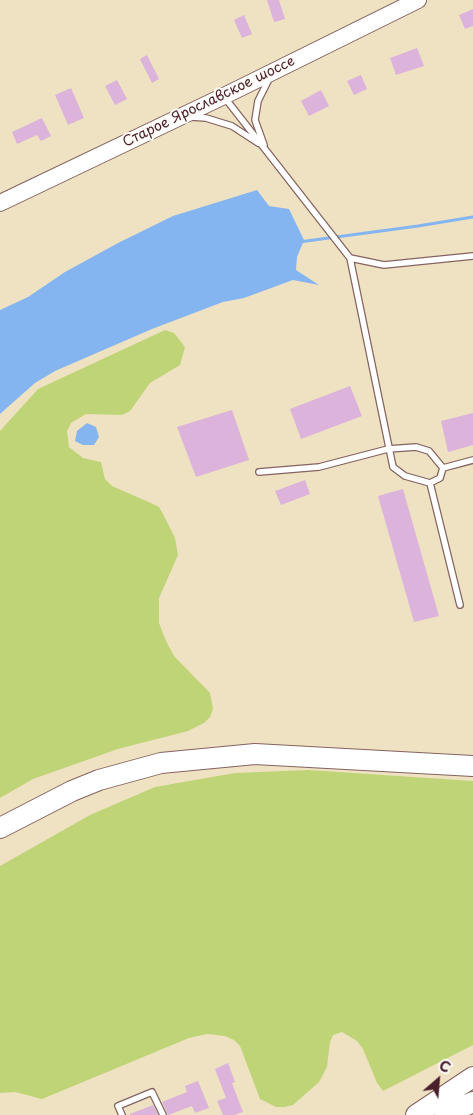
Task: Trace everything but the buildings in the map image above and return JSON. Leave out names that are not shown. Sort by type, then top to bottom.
[{"type":"highway","points":[[0,828],[72,790],[99,780],[161,763],[255,754],[470,766]]},
{"type":"highway","points":[[416,1115],[473,1076]]},
{"type":"highway","points":[[445,1115],[473,1102]]},
{"type":"main road","name":"Старое Ярославское шоссе","points":[[0,203],[276,71],[418,0]]},
{"type":"lane","points":[[267,151],[255,120],[258,101],[264,86],[276,71]]},
{"type":"lane","points":[[224,96],[350,258],[393,467],[405,476],[430,483],[440,478],[443,468]]},
{"type":"lane","points":[[182,116],[206,118],[232,126],[267,151]]},
{"type":"lane","points":[[350,258],[384,265],[473,256]]},
{"type":"lane","points":[[259,472],[320,467],[388,449],[416,447],[429,450],[443,468]]},
{"type":"lane","points":[[443,468],[473,460]]},
{"type":"lane","points":[[430,483],[460,605]]},
{"type":"lane","points":[[122,1115],[118,1106],[152,1092],[163,1115]]},
{"type":"green space","points":[[165,330],[174,333],[185,347],[180,365],[150,383],[130,411],[122,415],[86,414],[71,423],[67,431],[69,447],[83,458],[101,462],[105,479],[112,486],[159,507],[163,514],[175,538],[178,555],[159,598],[159,623],[174,656],[210,693],[213,709],[210,717],[204,723],[188,731],[118,749],[33,779],[0,798],[0,431],[38,389]]},
{"type":"green space","points":[[309,770],[473,781],[473,1045],[383,1091],[377,1083],[363,1049],[357,1041],[342,1032],[333,1035],[330,1042],[327,1067],[319,1082],[293,1105],[284,1107],[276,1107],[260,1099],[240,1046],[234,1040],[225,1036],[207,1034],[189,1038],[42,1099],[15,1092],[0,1093],[0,866],[90,815],[155,787],[235,773]]},
{"type":"water","points":[[257,190],[269,206],[289,209],[304,240],[297,257],[296,270],[319,285],[293,280],[244,298],[223,302],[152,329],[55,371],[35,383],[0,414],[0,310],[28,297],[65,272],[118,243],[173,216]]},
{"type":"water","points":[[87,423],[96,427],[99,437],[94,445],[83,445],[75,441],[77,431]]},
{"type":"waterway","points":[[299,242],[473,217]]}]
